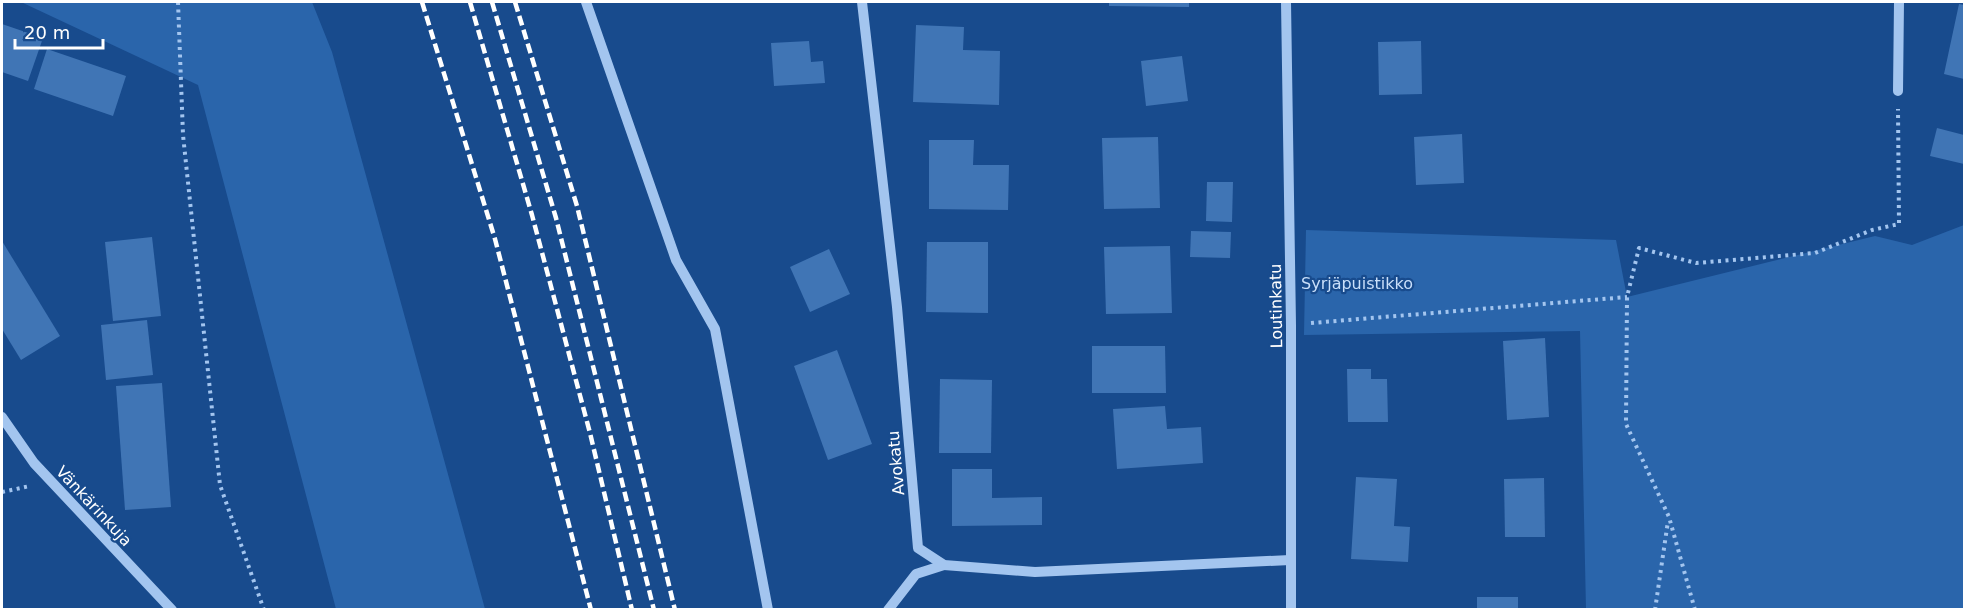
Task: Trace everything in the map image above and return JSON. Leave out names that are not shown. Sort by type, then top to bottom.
[{"type":"street","points":[[586,2],[676,260],[715,328],[768,609]]},
{"type":"street","name":"Avokatu","points":[[862,2],[897,307],[918,548],[944,565],[1035,572],[1290,560]]},
{"type":"street","name":"Loutinkatu","points":[[1286,2],[1291,325],[1291,609]]},
{"type":"street","points":[[1898,91],[1899,2]]},
{"type":"street","name":"Vänkärinkuja","points":[[2,417],[34,463],[172,609]]},
{"type":"street","points":[[888,609],[916,574],[944,565]]},
{"type":"path","points":[[178,2],[183,135],[220,485],[264,609]]},
{"type":"path","points":[[1695,609],[1669,517],[1626,424],[1627,297],[1639,248],[1696,263],[1815,254],[1872,230],[1899,224],[1898,91]]},
{"type":"path","points":[[1291,325],[1627,297]]},
{"type":"path","points":[[2,492],[33,485]]},
{"type":"path","points":[[1655,609],[1669,517]]},
{"type":"green space","points":[[21,2],[312,2],[332,52],[485,609],[336,609],[198,85]]},
{"type":"green space","name":"Syrjäpuistikko","points":[[1964,225],[1964,609],[1586,609],[1580,331],[1304,335],[1306,230],[1616,240],[1627,297],[1875,236],[1912,245]]},
{"type":"building","points":[[1109,2],[1189,2],[1189,7],[1109,6]]},
{"type":"building","points":[[1959,4],[1964,5],[1964,79],[1944,74]]},
{"type":"building","points":[[2,24],[43,38],[28,81],[2,72]]},
{"type":"building","points":[[916,25],[964,27],[963,50],[1000,51],[999,105],[913,102]]},
{"type":"building","points":[[809,41],[811,62],[823,61],[825,83],[774,86],[771,43]]},
{"type":"building","points":[[1421,41],[1422,94],[1379,95],[1378,42]]},
{"type":"building","points":[[47,49],[126,76],[113,116],[34,89]]},
{"type":"building","points":[[1182,56],[1188,101],[1146,106],[1141,61]]},
{"type":"building","points":[[1937,128],[1964,135],[1964,164],[1930,156]]},
{"type":"building","points":[[1462,134],[1464,183],[1416,185],[1414,137]]},
{"type":"building","points":[[1158,137],[1160,208],[1104,209],[1102,138]]},
{"type":"building","points":[[929,140],[974,140],[973,165],[1009,165],[1008,210],[929,209]]},
{"type":"building","points":[[1207,182],[1233,182],[1232,222],[1206,221]]},
{"type":"building","points":[[1191,231],[1231,232],[1230,258],[1190,257]]},
{"type":"building","points":[[152,237],[161,316],[113,321],[105,242]]},
{"type":"building","points":[[2,241],[60,336],[21,360],[2,329]]},
{"type":"building","points":[[927,242],[988,242],[988,313],[926,312]]},
{"type":"building","points":[[1170,246],[1172,313],[1106,314],[1104,247]]},
{"type":"building","points":[[829,249],[850,294],[810,312],[790,267]]},
{"type":"building","points":[[147,320],[153,375],[106,380],[101,325]]},
{"type":"building","points":[[1545,338],[1549,417],[1507,420],[1503,341]]},
{"type":"building","points":[[1092,346],[1165,346],[1166,393],[1092,393]]},
{"type":"building","points":[[837,350],[872,444],[828,460],[794,366]]},
{"type":"building","points":[[1347,369],[1371,369],[1371,379],[1387,379],[1388,422],[1348,422]]},
{"type":"building","points":[[940,379],[992,380],[991,453],[939,453]]},
{"type":"building","points":[[162,383],[171,507],[125,510],[116,386]]},
{"type":"building","points":[[1165,406],[1167,429],[1201,427],[1203,463],[1117,469],[1113,409]]},
{"type":"building","points":[[952,469],[992,469],[992,498],[1042,497],[1042,525],[952,526]]},
{"type":"building","points":[[1356,477],[1397,479],[1394,526],[1410,527],[1408,562],[1351,559]]},
{"type":"building","points":[[1544,478],[1545,537],[1505,537],[1504,479]]},
{"type":"building","points":[[1477,597],[1518,597],[1518,610],[1477,610]]},
{"type":"railway","points":[[422,2],[495,239],[591,610]]},
{"type":"railway","points":[[470,2],[532,215],[590,433],[632,610]]},
{"type":"railway","points":[[492,2],[556,218],[654,610]]},
{"type":"railway","points":[[515,2],[577,206],[675,610]]}]
